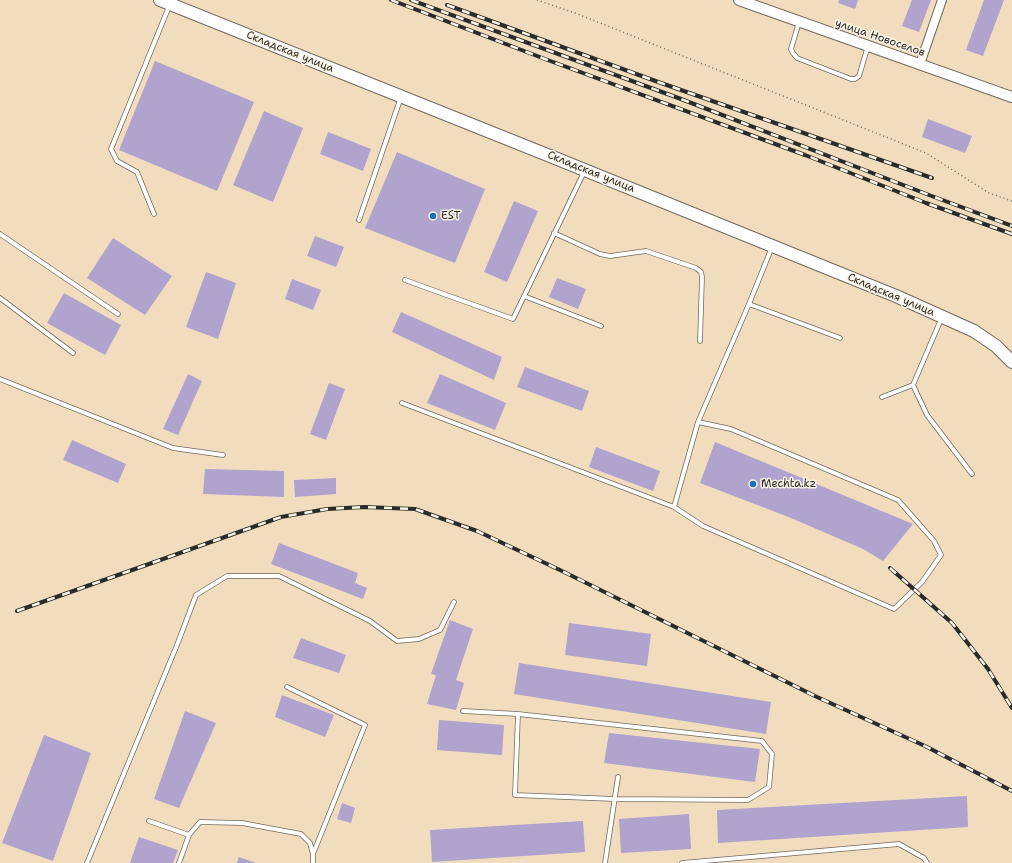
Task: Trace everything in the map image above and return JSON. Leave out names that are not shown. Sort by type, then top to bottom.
[{"type":"main road","name":"Складская улица","points":[[165,2],[896,296],[974,331],[996,346],[1012,362]]},
{"type":"street","name":"улица Новоселов","points":[[739,0],[1012,97]]},
{"type":"street","points":[[920,64],[942,0]]},
{"type":"lane","points":[[154,214],[137,172],[117,161],[111,149],[165,2]]},
{"type":"lane","points":[[800,22],[791,49],[792,53],[797,58],[850,79],[855,79],[858,76],[868,46]]},
{"type":"lane","points":[[359,220],[401,96]]},
{"type":"lane","points":[[405,280],[513,319],[585,170]]},
{"type":"lane","points":[[554,233],[600,254],[610,256],[646,251],[696,268],[702,277],[700,341]]},
{"type":"lane","points":[[0,234],[118,314]]},
{"type":"lane","points":[[674,508],[698,422],[749,304],[772,246]]},
{"type":"lane","points":[[524,296],[601,326]]},
{"type":"lane","points":[[0,298],[73,353]]},
{"type":"lane","points":[[749,304],[840,338]]},
{"type":"lane","points":[[882,398],[913,385],[942,317]]},
{"type":"lane","points":[[0,379],[174,448],[223,455]]},
{"type":"lane","points":[[913,385],[926,415],[972,474]]},
{"type":"lane","points":[[402,403],[674,508],[703,526],[894,609],[922,582],[941,555],[934,541],[898,500],[731,429],[698,422]]},
{"type":"lane","points":[[87,863],[196,595],[227,576],[279,576],[370,621],[397,641],[419,639],[440,630],[454,602]]},
{"type":"lane","points":[[287,687],[365,726],[313,854]]},
{"type":"lane","points":[[463,711],[518,714],[762,741],[772,754],[770,787],[748,800],[615,799],[515,795],[518,714]]},
{"type":"lane","points":[[605,863],[618,777]]},
{"type":"lane","points":[[149,821],[189,835]]},
{"type":"lane","points":[[179,863],[189,835],[200,822],[242,823],[301,834],[310,843],[313,854],[313,863]]},
{"type":"lane","points":[[682,863],[899,844],[924,858],[927,863]]},
{"type":"path","points":[[537,0],[575,13],[926,153],[989,193],[1012,201]]},
{"type":"building","points":[[839,0],[858,0],[855,9],[838,3]]},
{"type":"building","points":[[912,0],[931,0],[919,32],[902,26]]},
{"type":"building","points":[[984,0],[1004,0],[983,56],[966,50]]},
{"type":"building","points":[[155,61],[254,102],[217,191],[119,150]]},
{"type":"building","points":[[264,111],[303,128],[273,202],[233,185]]},
{"type":"building","points":[[928,119],[972,136],[965,153],[922,137]]},
{"type":"building","points":[[328,132],[371,149],[363,171],[320,154]]},
{"type":"building","points":[[397,152],[485,189],[455,263],[365,228]]},
{"type":"building","points":[[514,201],[538,211],[507,282],[484,272]]},
{"type":"building","points":[[315,236],[344,247],[336,267],[307,256]]},
{"type":"building","points":[[113,238],[172,276],[145,315],[87,278]]},
{"type":"building","points":[[206,272],[236,283],[218,339],[186,327]]},
{"type":"building","points":[[557,278],[586,289],[578,309],[549,297]]},
{"type":"building","points":[[292,279],[321,290],[313,310],[285,299]]},
{"type":"building","points":[[64,293],[121,325],[105,355],[47,323]]},
{"type":"building","points":[[401,312],[502,357],[494,380],[392,332]]},
{"type":"building","points":[[525,367],[589,391],[582,411],[517,387]]},
{"type":"building","points":[[188,374],[202,381],[178,435],[163,429]]},
{"type":"building","points":[[440,374],[506,403],[495,430],[427,403]]},
{"type":"building","points":[[329,383],[345,389],[326,440],[310,434]]},
{"type":"building","points":[[72,440],[126,464],[118,483],[63,460]]},
{"type":"building","points":[[715,442],[913,524],[883,561],[863,549],[791,518],[700,483]]},
{"type":"building","points":[[596,447],[660,471],[653,491],[589,467]]},
{"type":"building","points":[[205,469],[284,471],[284,497],[203,494]]},
{"type":"building","points":[[336,478],[336,494],[295,497],[294,480]]},
{"type":"building","points":[[279,543],[358,573],[355,583],[367,588],[363,599],[271,564]]},
{"type":"building","points":[[450,620],[473,629],[456,680],[464,683],[456,710],[427,704],[436,675],[431,674]]},
{"type":"building","points":[[569,623],[651,634],[647,666],[565,655]]},
{"type":"building","points":[[301,638],[346,655],[339,673],[293,658]]},
{"type":"building","points":[[519,663],[771,702],[766,734],[514,694]]},
{"type":"building","points":[[282,695],[334,715],[325,737],[275,717]]},
{"type":"building","points":[[185,711],[216,723],[179,808],[154,799]]},
{"type":"building","points":[[439,720],[504,725],[502,755],[437,750]]},
{"type":"building","points":[[609,733],[760,749],[755,782],[604,763]]},
{"type":"building","points":[[44,735],[91,753],[53,861],[2,843]]},
{"type":"building","points":[[967,796],[968,827],[718,843],[717,810]]},
{"type":"building","points":[[342,803],[355,808],[351,823],[337,819]]},
{"type":"building","points":[[689,814],[691,849],[621,853],[619,819]]},
{"type":"building","points":[[583,821],[585,852],[432,862],[430,830]]},
{"type":"building","points":[[139,837],[178,850],[173,863],[130,863]]},
{"type":"building","points":[[239,857],[256,863],[237,863]]},
{"type":"railway","points":[[391,0],[545,59],[805,155],[926,203],[1012,234]]},
{"type":"railway","points":[[411,0],[681,99],[1012,226]]},
{"type":"railway","points":[[447,5],[661,83],[932,178]]},
{"type":"railway","points":[[17,611],[281,517],[327,509],[364,507],[415,509],[477,531],[562,571],[817,697],[925,746],[1012,791]]},
{"type":"railway","points":[[890,568],[952,623],[988,669],[1012,708]]},
{"type":"place","name":"EST","points":[[433,216]]},
{"type":"place","name":"Mechta.kz","points":[[753,484]]}]
